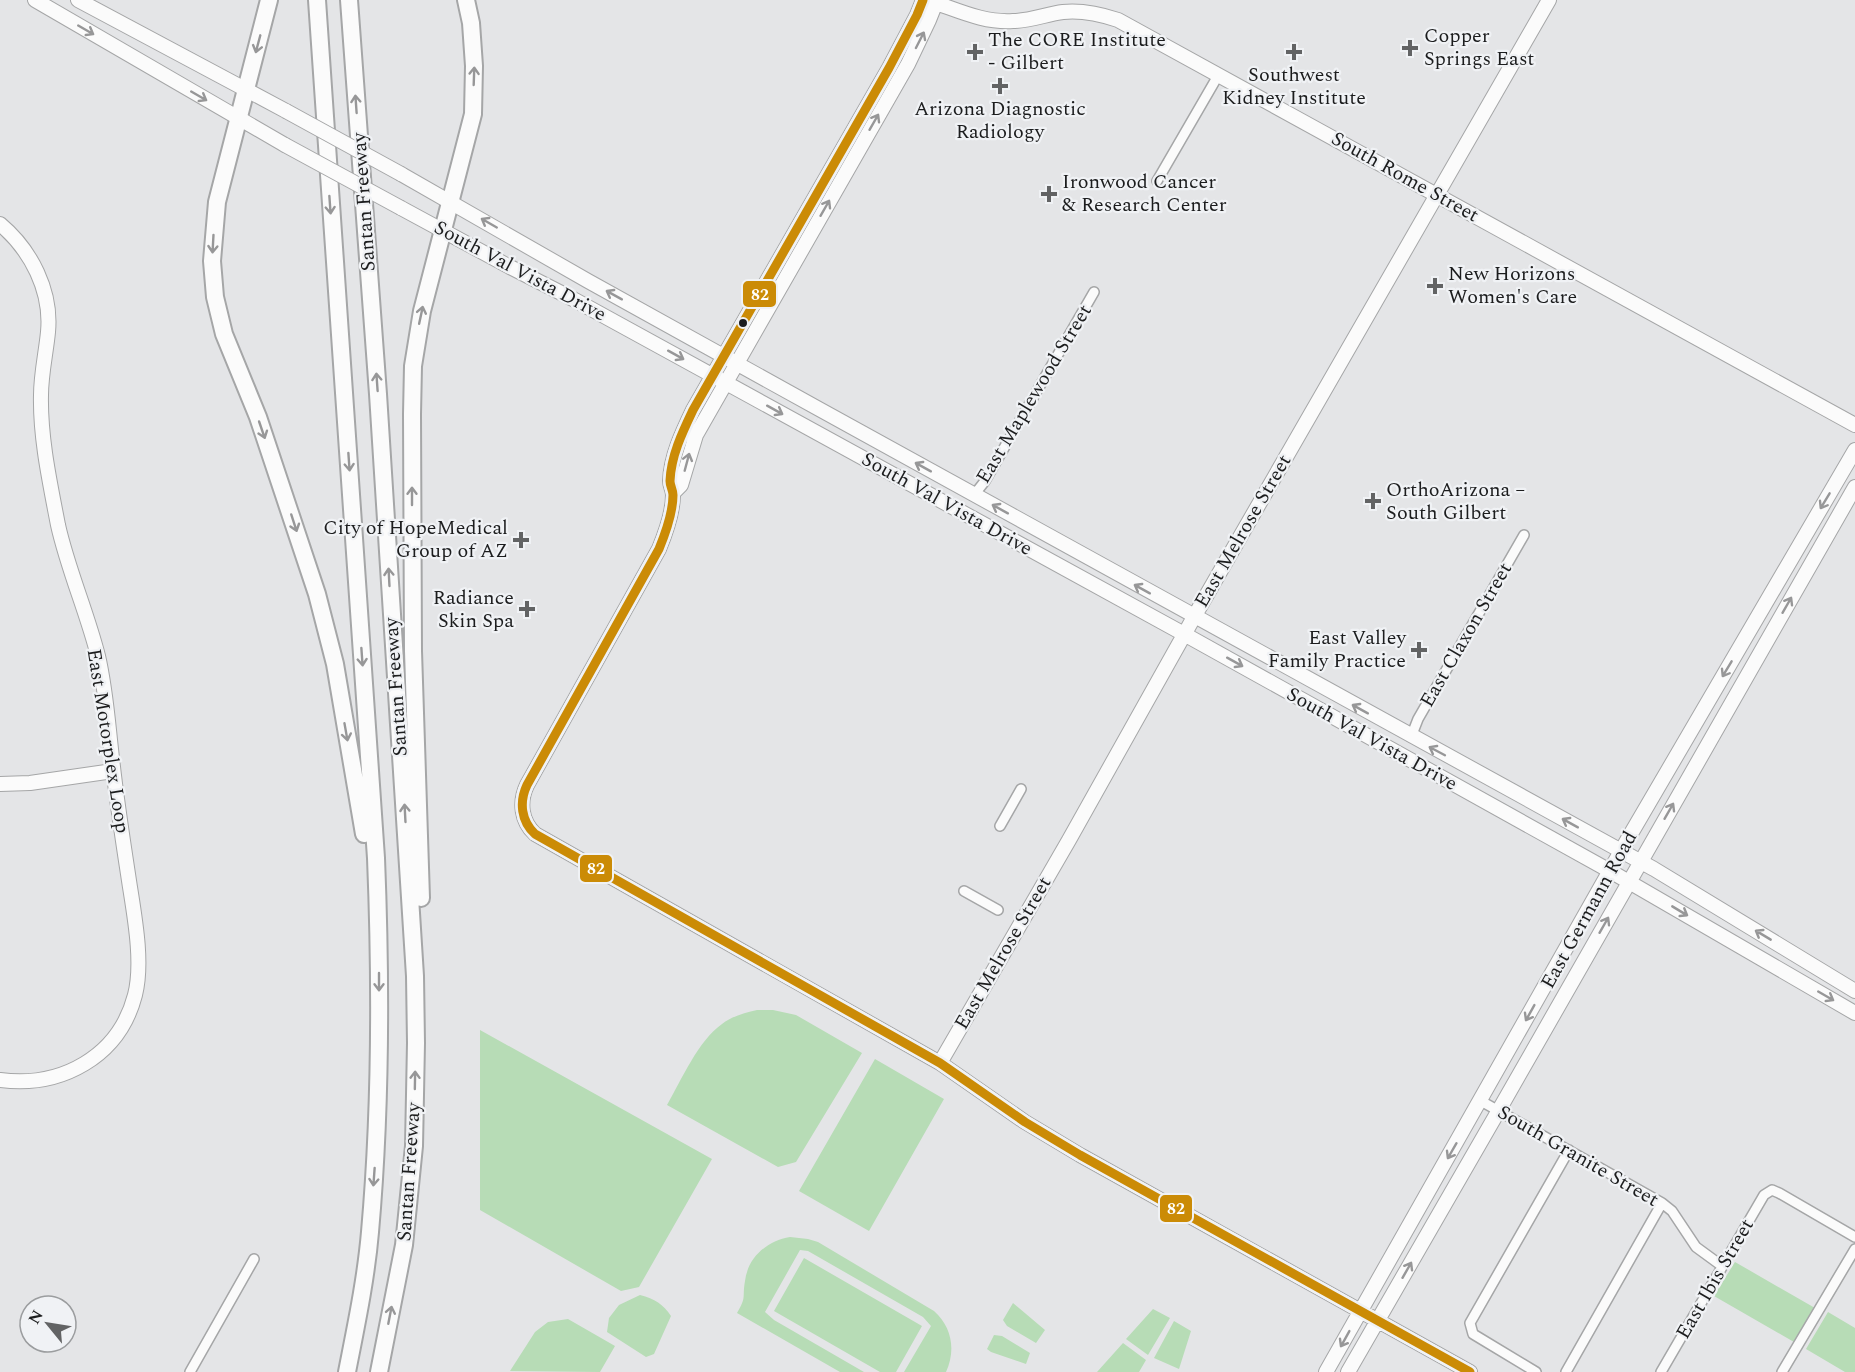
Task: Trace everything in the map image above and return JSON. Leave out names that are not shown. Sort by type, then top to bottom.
[{"type":"highway","points":[[269,0],[217,202],[212,261],[215,297],[224,334],[258,417],[317,594],[335,664],[363,824],[368,889],[379,924]]},
{"type":"highway","name":"Santan Freeway","points":[[317,0],[379,924],[378,1097],[372,1211],[359,1308],[347,1372]]},
{"type":"highway","name":"Santan Freeway","points":[[349,0],[378,394],[415,976],[414,1146],[404,1245],[379,1372]]},
{"type":"highway","points":[[415,976],[422,934],[413,651],[412,385],[422,311],[473,114],[474,66],[471,23],[466,0]]},
{"type":"main road","name":"South Val Vista Drive","points":[[35,0],[285,145],[510,267],[573,298],[1629,881],[1855,1013]]},
{"type":"main road","name":"South Val Vista Drive","points":[[78,0],[247,89],[449,200],[730,360],[1411,737],[1622,851],[1855,991]]},
{"type":"main road","name":"East Melrose Street","points":[[940,1063],[1549,0]]},
{"type":"main road","name":"South Rome Street","points":[[931,1],[994,21],[1014,21],[1063,12],[1086,12],[1126,24],[1855,425]]},
{"type":"main road","points":[[730,360],[908,33],[931,1]]},
{"type":"main road","points":[[931,1],[930,20],[908,64],[719,379],[693,410],[677,445],[670,484],[673,493],[669,522],[659,549],[527,785],[522,798],[524,817],[530,830],[535,834],[940,1063],[1047,1136],[1470,1372]]},
{"type":"main road","name":"East Motorplex Loop","points":[[0,224],[16,240],[33,264],[46,299],[49,316],[41,394],[44,447],[64,550],[98,657],[108,715],[113,771],[139,965],[131,1008],[112,1039],[93,1059],[64,1074],[38,1081],[0,1080]]},
{"type":"main road","name":"East Germann Road","points":[[1326,1372],[1610,871],[1855,450]]},
{"type":"main road","name":"East Germann Road","points":[[1348,1372],[1855,487]]},
{"type":"main road","points":[[964,514],[974,495]]},
{"type":"main road","points":[[1401,755],[1411,737]]},
{"type":"main road","points":[[0,784],[30,783],[113,771]]},
{"type":"main road","points":[[1797,980],[1806,961]]},
{"type":"street","points":[[1157,181],[1219,74]]},
{"type":"street","name":"East Maplewood Street","points":[[974,495],[985,481],[1094,292]]},
{"type":"street","name":"East Claxon Street","points":[[1411,737],[1418,719],[1524,535]]},
{"type":"street","points":[[1000,826],[1021,789]]},
{"type":"street","points":[[964,891],[998,910]]},
{"type":"street","name":"South Granite Street","points":[[1481,1101],[1662,1203],[1672,1211],[1696,1247],[1722,1266]]},
{"type":"street","points":[[1536,1372],[1473,1334],[1470,1323],[1569,1150]]},
{"type":"street","name":"East Ibis Street","points":[[1661,1372],[1764,1195],[1772,1190],[1855,1237]]},
{"type":"street","points":[[1566,1372],[1662,1203]]},
{"type":"street","points":[[1782,1372],[1855,1249]]},
{"type":"street","points":[[190,1372],[254,1259]]},
{"type":"green space","points":[[757,1010],[773,1010],[796,1015],[862,1053],[796,1162],[778,1167],[667,1105],[691,1061],[713,1031],[730,1019]]},
{"type":"green space","points":[[480,1030],[712,1159],[639,1287],[621,1291],[480,1210]]},
{"type":"green space","points":[[875,1059],[944,1099],[869,1231],[799,1191]]},
{"type":"green space","points":[[790,1237],[818,1242],[934,1311],[945,1324],[950,1339],[951,1355],[946,1372],[904,1372],[931,1326],[923,1317],[808,1251],[800,1250],[765,1312],[774,1320],[864,1372],[840,1372],[737,1313],[743,1300],[747,1272],[754,1258],[766,1246]]},
{"type":"green space","points":[[804,1258],[922,1326],[896,1372],[880,1372],[774,1311]]},
{"type":"green space","points":[[1735,1262],[1815,1308],[1794,1342],[1714,1296]]},
{"type":"green space","points":[[640,1295],[658,1302],[671,1316],[654,1354],[646,1357],[607,1332],[609,1318],[619,1305]]},
{"type":"green space","points":[[1013,1303],[1045,1330],[1036,1343],[1007,1326],[1003,1320]]},
{"type":"green space","points":[[1153,1309],[1170,1318],[1148,1355],[1126,1339]]},
{"type":"green space","points":[[1828,1312],[1855,1328],[1855,1372],[1845,1372],[1806,1349]]},
{"type":"green space","points":[[568,1319],[615,1346],[600,1372],[510,1371],[535,1332],[548,1322]]},
{"type":"green space","points":[[1174,1321],[1191,1331],[1179,1369],[1154,1358]]},
{"type":"green space","points":[[994,1335],[1002,1336],[1030,1353],[1026,1364],[987,1349]]},
{"type":"green space","points":[[1123,1343],[1146,1360],[1139,1372],[1097,1372]]},
{"type":"transit line","name":"82","points":[[923,0],[889,68],[693,410],[672,463],[670,481],[673,495],[672,509],[659,549],[527,785],[522,805],[524,817],[535,834],[940,1063],[1025,1122],[1080,1155],[1470,1372]]},
{"type":"place","name":"Copper Springs East","points":[[1410,48]]},
{"type":"place","name":"The CORE Institute - Gilbert","points":[[975,52]]},
{"type":"place","name":"Southwest Kidney Institute","points":[[1294,52]]},
{"type":"place","name":"Arizona Diagnostic Radiology","points":[[1000,86]]},
{"type":"place","name":"Ironwood Cancer & Research Center","points":[[1049,194]]},
{"type":"place","name":"New Horizons Women's Care","points":[[1435,286]]},
{"type":"place","name":"OrthoArizona – South Gilbert","points":[[1373,501]]},
{"type":"place","name":"City of HopeMedical Group of AZ","points":[[521,540]]},
{"type":"place","name":"Radiance Skin Spa","points":[[527,609]]},
{"type":"place","name":"East Valley Family Practice","points":[[1419,650]]}]
